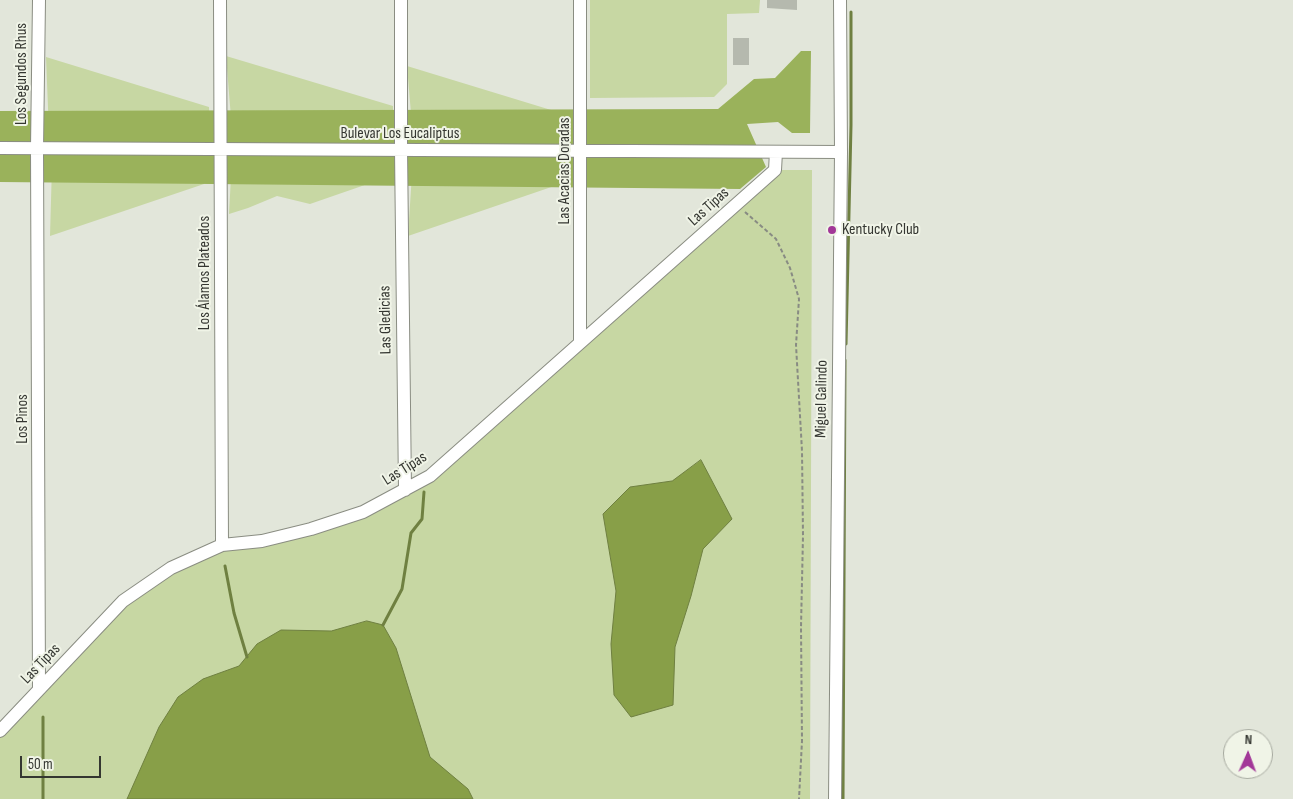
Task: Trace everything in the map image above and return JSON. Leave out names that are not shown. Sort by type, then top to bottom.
[{"type":"street","name":"Los Segundos Rhus","points":[[37,148],[38,0]]},
{"type":"street","name":"Los Álamos Plateados","points":[[220,0],[222,545]]},
{"type":"street","name":"Las Gledicias","points":[[401,0],[404,490]]},
{"type":"street","name":"Las Acacias Doradas","points":[[580,0],[582,151],[580,342]]},
{"type":"street","name":"Miguel Galindo","points":[[835,799],[841,152],[840,0]]},
{"type":"street","name":"Bulevar Los Eucaliptus","points":[[0,148],[841,152]]},
{"type":"street","name":"Los Pinos","points":[[37,148],[40,690]]},
{"type":"street","name":"Las Tipas","points":[[0,731],[123,601],[171,568],[222,545],[262,541],[311,529],[363,512],[430,476],[775,170],[776,152]]},
{"type":"path","points":[[736,204],[776,239],[790,268],[799,299],[796,345],[802,450],[803,536],[801,627],[802,741],[799,799]]},
{"type":"shaded area","points":[[590,0],[760,0],[759,13],[727,14],[727,84],[714,97],[590,98]]},
{"type":"shaded area","points":[[801,51],[811,51],[810,133],[792,133],[778,122],[747,124],[766,167],[740,189],[0,182],[0,111],[718,109],[754,79],[775,78]]},
{"type":"shaded area","points":[[226,56],[393,106],[393,131],[232,130]]},
{"type":"shaded area","points":[[46,57],[209,107],[210,133],[49,133]]},
{"type":"shaded area","points":[[407,66],[574,117],[413,137]]},
{"type":"shaded area","points":[[232,158],[385,178],[310,204],[277,196],[229,214]]},
{"type":"shaded area","points":[[413,158],[566,182],[408,236]]},
{"type":"shaded area","points":[[52,165],[206,165],[204,184],[50,236]]},
{"type":"shaded area","points":[[775,170],[812,170],[810,799],[0,799],[0,731],[123,601],[222,545],[311,529],[405,490]]},
{"type":"shaded area","points":[[701,460],[732,519],[703,549],[675,647],[673,705],[631,717],[614,695],[611,644],[616,591],[603,514],[630,487],[672,481]]},
{"type":"shaded area","points":[[367,621],[383,625],[396,648],[430,757],[468,789],[473,799],[127,799],[159,727],[178,697],[203,679],[239,666],[257,644],[281,630],[331,631]]},
{"type":"building","points":[[767,0],[797,0],[797,10],[767,8]]},
{"type":"building","points":[[733,38],[749,38],[749,65],[733,65]]},
{"type":"waterway","points":[[846,344],[851,125],[851,12]]},
{"type":"waterway","points":[[843,799],[845,360]]},
{"type":"waterway","points":[[383,625],[402,589],[411,533],[422,519],[424,492]]},
{"type":"waterway","points":[[225,566],[234,613],[247,657]]},
{"type":"waterway","points":[[43,717],[43,799]]},
{"type":"place","name":"Kentucky Club","points":[[832,230]]}]
